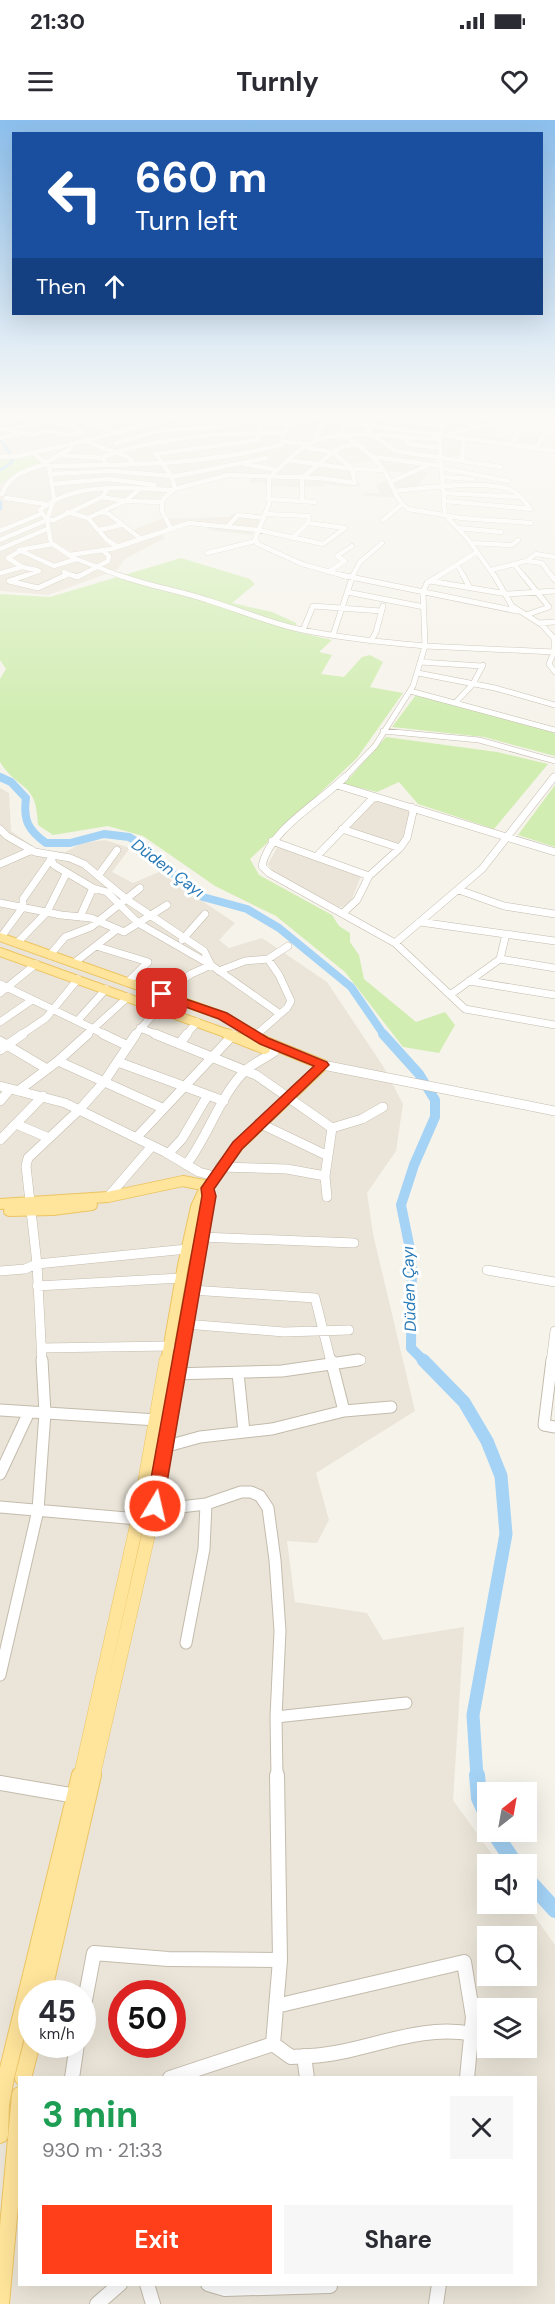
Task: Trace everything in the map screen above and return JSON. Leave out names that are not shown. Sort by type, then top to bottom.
[{"type":"main road","points":[[0,937],[223,1016],[255,1036],[323,1065]]},
{"type":"main road","points":[[0,952],[233,1035],[274,1052],[306,1063],[323,1065]]},
{"type":"main road","points":[[46,1980],[155,1506],[164,1447],[171,1374],[170,1346],[196,1207],[205,1182],[260,1123],[323,1065]]},
{"type":"main road","points":[[75,1204],[183,1181],[205,1182]]},
{"type":"main road","points":[[0,1210],[75,1204],[205,1182]]},
{"type":"main road","points":[[1,2304],[14,2102],[3,2076],[75,1796],[138,1519],[157,1420],[185,1324],[209,1196],[205,1182]]},
{"type":"main road","points":[[0,1204],[30,1207]]},
{"type":"main road","points":[[24,2076],[28,2058]]},
{"type":"main road","points":[[0,2135],[14,2102]]},
{"type":"street","points":[[0,531],[29,519]]},
{"type":"street","points":[[0,540],[47,520],[56,519]]},
{"type":"street","points":[[89,519],[106,540],[118,547]]},
{"type":"street","points":[[114,519],[141,539]]},
{"type":"street","points":[[166,519],[171,529]]},
{"type":"street","points":[[228,526],[234,519]]},
{"type":"street","points":[[264,519],[258,530],[256,540],[258,544],[298,562],[351,578],[517,611],[526,615],[554,639],[554,652],[549,664],[555,672]]},
{"type":"street","points":[[292,538],[308,523],[309,519]]},
{"type":"street","points":[[449,519],[491,570],[517,611]]},
{"type":"street","points":[[477,519],[531,524]]},
{"type":"street","points":[[47,520],[47,529],[53,544],[76,559],[147,586],[205,599],[264,620],[303,630],[371,641],[554,652]]},
{"type":"street","points":[[69,555],[118,547],[189,523],[258,530],[323,544],[345,528],[308,523]]},
{"type":"street","points":[[99,530],[120,525]]},
{"type":"street","points":[[458,528],[501,532]]},
{"type":"street","points":[[0,549],[47,529]]},
{"type":"street","points":[[207,553],[256,540]]},
{"type":"street","points":[[471,543],[512,545],[518,540]]},
{"type":"street","points":[[333,635],[351,578],[363,558],[382,543]]},
{"type":"street","points":[[39,571],[22,567],[8,558],[20,551],[18,550],[53,544]]},
{"type":"street","points":[[328,572],[345,561],[337,555],[352,546]]},
{"type":"street","points":[[20,551],[77,577],[108,561],[109,556],[102,550]]},
{"type":"street","points":[[477,552],[430,580],[423,592],[425,646],[418,673],[410,691],[383,731],[364,758],[337,785],[272,841],[264,856],[262,866],[269,873],[395,943],[465,1010],[555,1025]]},
{"type":"street","points":[[491,570],[515,565],[536,554],[555,557]]},
{"type":"street","points":[[69,574],[38,588],[17,578],[76,559]]},
{"type":"street","points":[[526,561],[542,563],[555,580]]},
{"type":"street","points":[[457,564],[470,588]]},
{"type":"street","points":[[515,565],[535,592],[552,607]]},
{"type":"street","points":[[1,573],[22,567]]},
{"type":"street","points":[[430,580],[507,594],[555,591]]},
{"type":"street","points":[[347,592],[424,607]]},
{"type":"street","points":[[371,641],[376,632],[385,599]]},
{"type":"street","points":[[303,630],[313,606],[381,611]]},
{"type":"street","points":[[526,615],[552,607]]},
{"type":"street","points":[[538,623],[555,622]]},
{"type":"street","points":[[420,662],[482,666],[473,684],[456,702]]},
{"type":"street","points":[[418,673],[555,705]]},
{"type":"street","points":[[410,691],[555,730]]},
{"type":"street","points":[[383,731],[479,740],[555,761]]},
{"type":"street","points":[[395,943],[482,869],[555,776]]},
{"type":"street","points":[[337,785],[555,852]]},
{"type":"street","points":[[316,856],[374,797]]},
{"type":"street","points":[[343,913],[357,900],[369,876],[400,848],[407,838],[413,812],[411,807]]},
{"type":"street","points":[[0,820],[7,836]]},
{"type":"street","points":[[342,828],[400,848]]},
{"type":"street","points":[[0,829],[7,836],[32,850],[50,857],[70,858],[84,864],[126,899],[204,951],[211,965]]},
{"type":"street","points":[[272,841],[369,876]]},
{"type":"street","points":[[0,864],[32,850]]},
{"type":"street","points":[[98,876],[117,850]]},
{"type":"street","points":[[50,857],[54,865],[66,873],[93,888],[107,892],[138,923],[178,944],[219,970],[280,1014]]},
{"type":"street","points":[[0,937],[23,907],[23,899],[50,857]]},
{"type":"street","points":[[17,943],[47,912],[66,873]]},
{"type":"street","points":[[80,917],[93,888]]},
{"type":"street","points":[[50,955],[65,937],[92,927],[140,888]]},
{"type":"street","points":[[459,890],[504,906],[555,914]]},
{"type":"street","points":[[0,903],[80,917],[124,932],[167,905]]},
{"type":"street","points":[[178,944],[206,914]]},
{"type":"street","points":[[420,922],[555,941]]},
{"type":"street","points":[[74,963],[116,930]]},
{"type":"street","points":[[450,995],[500,959],[506,934]]},
{"type":"street","points":[[96,946],[148,962],[128,982]]},
{"type":"street","points":[[219,970],[245,961],[268,959],[288,946]]},
{"type":"street","points":[[255,1036],[289,1005],[291,998],[268,959]]},
{"type":"street","points":[[500,959],[555,968]]},
{"type":"street","points":[[0,993],[4,986],[36,964]]},
{"type":"street","points":[[162,994],[191,974],[211,965]]},
{"type":"street","points":[[47,1070],[2,1046],[54,1011],[78,979]]},
{"type":"street","points":[[469,981],[555,995]]},
{"type":"street","points":[[4,986],[128,1046]]},
{"type":"street","points":[[78,1020],[106,989]]},
{"type":"street","points":[[0,1101],[47,1070],[128,997]]},
{"type":"street","points":[[0,1022],[32,1000]]},
{"type":"street","points":[[0,1675],[38,1510],[45,1413],[37,1264],[26,1166],[28,1158],[80,1109],[104,1082],[140,1028],[159,1008]]},
{"type":"street","points":[[180,1043],[197,1022]]},
{"type":"street","points":[[140,1028],[246,1070],[289,1096],[332,1128]]},
{"type":"street","points":[[136,1138],[233,1035]]},
{"type":"street","points":[[186,1165],[204,1141],[224,1101],[246,1070],[274,1052]]},
{"type":"street","points":[[58,1061],[162,1108]]},
{"type":"street","points":[[118,1062],[224,1101]]},
{"type":"street","points":[[323,1065],[555,1111]]},
{"type":"street","points":[[0,1086],[43,1096],[80,1109],[168,1154],[186,1165],[205,1182],[294,1169],[325,1176]]},
{"type":"street","points":[[168,1154],[182,1139],[208,1095]]},
{"type":"street","points":[[0,1140],[43,1096]]},
{"type":"street","points":[[332,1128],[362,1119],[383,1107]]},
{"type":"street","points":[[260,1123],[328,1156]]},
{"type":"street","points":[[16,1124],[49,1138]]},
{"type":"street","points":[[327,1197],[325,1176],[332,1128]]},
{"type":"street","points":[[108,1197],[152,1146]]},
{"type":"street","points":[[201,1237],[354,1243]]},
{"type":"street","points":[[0,1271],[25,1269],[37,1264],[187,1249]]},
{"type":"street","points":[[488,1270],[555,1282]]},
{"type":"street","points":[[38,1286],[181,1278]]},
{"type":"street","points":[[191,1290],[315,1298],[344,1411]]},
{"type":"street","points":[[185,1324],[284,1332],[349,1330]]},
{"type":"street","points":[[555,1331],[544,1425],[555,1427]]},
{"type":"street","points":[[41,1348],[170,1346]]},
{"type":"street","points":[[171,1374],[282,1371],[361,1360]]},
{"type":"street","points":[[238,1373],[244,1432]]},
{"type":"street","points":[[164,1447],[200,1437],[272,1429],[344,1411],[391,1407]]},
{"type":"street","points":[[0,1411],[157,1420]]},
{"type":"street","points":[[0,1474],[29,1412]]},
{"type":"street","points":[[155,1506],[180,1507],[206,1504],[241,1492],[251,1492],[260,1497],[268,1508],[275,1560],[280,1631],[276,1717],[280,1960],[273,2044]]},
{"type":"street","points":[[186,1643],[204,1549],[206,1504]]},
{"type":"street","points":[[0,1507],[138,1519]]},
{"type":"street","points":[[276,1717],[406,1703]]},
{"type":"street","points":[[0,1784],[75,1796]]},
{"type":"street","points":[[89,1980],[94,1953],[168,1959],[280,1960]]},
{"type":"street","points":[[276,2006],[464,1962],[473,2034],[466,2076]]},
{"type":"street","points":[[273,2044],[291,2057],[326,2055],[405,2037],[458,2029],[473,2034]]},
{"type":"street","points":[[176,2076],[273,2044]]},
{"type":"street","points":[[304,2056],[307,2076]]},
{"type":"street","points":[[72,2076],[75,2058]]},
{"type":"street","points":[[98,2304],[118,2286]]},
{"type":"street","points":[[148,2286],[153,2304]]},
{"type":"street","points":[[215,2286],[225,2289],[330,2286]]},
{"type":"street","points":[[436,2304],[439,2286]]},
{"type":"shaded area","points":[[0,519],[119,519],[133,530],[161,519],[261,519],[252,535],[209,530],[208,526],[188,525],[162,534],[165,538],[125,559],[117,570],[48,595],[0,591]]},
{"type":"shaded area","points":[[0,788],[9,793],[11,831],[38,850],[65,852],[82,843],[105,840],[130,848],[112,872],[133,883],[159,872],[235,923],[219,940],[229,948],[262,938],[327,982],[383,1066],[403,1104],[396,1151],[367,1193],[373,1234],[415,1411],[316,1473],[329,1520],[317,1543],[287,1541],[295,1602],[367,1613],[383,1640],[464,1627],[453,1800],[477,1833],[477,1842],[483,1842],[492,1854],[477,1854],[477,1914],[533,1914],[555,1945],[555,2304],[0,2304]]},
{"type":"shaded area","points":[[376,799],[410,810],[403,837],[398,845],[347,828]]},
{"type":"shaded area","points":[[278,846],[361,876],[352,899],[343,907],[339,907],[274,873],[268,864]]},
{"type":"green space","points":[[181,558],[250,579],[255,584],[232,603],[272,612],[296,623],[297,632],[332,640],[319,652],[332,655],[321,674],[344,677],[362,657],[370,655],[383,662],[370,687],[403,693],[357,758],[250,859],[259,875],[332,915],[339,926],[350,933],[350,942],[359,955],[364,979],[416,1022],[445,1012],[455,1025],[439,1053],[403,1047],[345,972],[276,916],[215,886],[143,836],[108,826],[53,835],[38,825],[37,811],[31,794],[7,772],[0,762],[0,679],[6,669],[0,660],[0,594],[50,597]]},
{"type":"green space","points":[[416,695],[555,733],[555,756],[484,737],[392,727]]},
{"type":"green space","points":[[386,737],[497,752],[548,764],[494,829],[418,804],[399,782],[377,792],[344,784]]},
{"type":"green space","points":[[555,785],[555,847],[518,835]]},
{"type":"waterway","name":"Düden Çayı","points":[[4,779],[0,777],[11,782],[26,798],[25,812],[28,824],[46,843],[70,843],[104,834],[129,837],[142,845],[188,887],[203,897],[247,909],[279,928],[351,987],[384,1035]]},
{"type":"waterway","name":"Düden Çayı","points":[[383,1034],[419,1074],[435,1100],[435,1117],[414,1165],[401,1205],[412,1259],[411,1348],[423,1360]]},
{"type":"waterway","name":"Düden Çayı","points":[[423,1360],[464,1402],[487,1441],[501,1476],[506,1534],[473,1715],[477,1777]]},
{"type":"waterway","name":"Düden Çayı","points":[[477,1775],[478,1782]]},
{"type":"waterway","name":"Düden Çayı","points":[[501,1842],[508,1854]]},
{"type":"waterway","name":"Düden Çayı","points":[[537,1890],[555,1910]]},
{"type":"route","points":[[155,1506],[209,1196],[207,1188],[220,1167],[238,1146],[323,1065],[264,1041],[223,1016],[162,994]]}]
